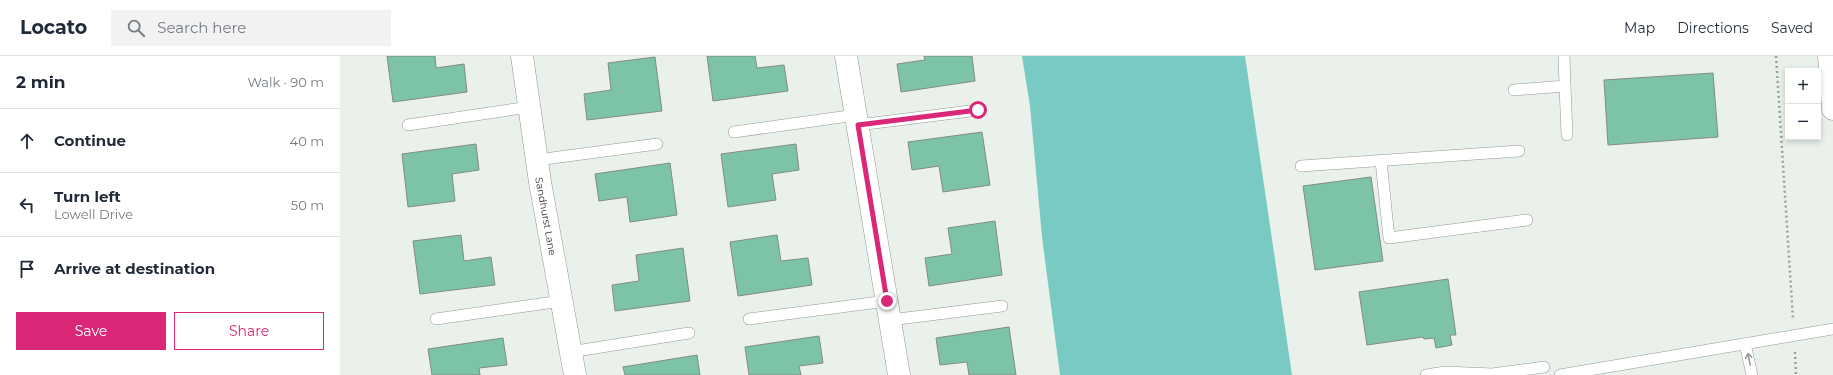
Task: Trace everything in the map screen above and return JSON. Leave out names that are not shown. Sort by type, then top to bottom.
[{"type":"street","name":"Sandhurst Lane","points":[[522,56],[537,160],[575,375]]},
{"type":"street","points":[[846,56],[899,375]]},
{"type":"street","points":[[1829,56],[1833,109]]},
{"type":"lane","points":[[1564,56],[1567,135]]},
{"type":"lane","points":[[1514,90],[1565,86]]},
{"type":"lane","points":[[408,125],[529,107]]},
{"type":"lane","points":[[734,132],[978,110]]},
{"type":"lane","points":[[537,160],[657,144]]},
{"type":"lane","points":[[1301,166],[1519,151]]},
{"type":"lane","points":[[1381,161],[1389,238],[1527,220]]},
{"type":"lane","points":[[436,319],[561,301]]},
{"type":"lane","points":[[748,319],[888,310],[1002,306]]},
{"type":"lane","points":[[1560,375],[1603,372],[1745,344],[1833,329]]},
{"type":"lane","points":[[570,352],[689,333]]},
{"type":"lane","points":[[1745,344],[1752,375]]},
{"type":"lane","points":[[1426,375],[1445,372],[1492,375],[1544,367]]},
{"type":"path","points":[[1776,56],[1796,375]]},
{"type":"water","points":[[1022,56],[1245,56],[1292,375],[1060,375],[1042,237],[1030,106]]},
{"type":"building","points":[[387,56],[435,56],[436,68],[464,64],[467,92],[393,102]]},
{"type":"building","points":[[707,56],[755,56],[757,68],[784,65],[788,91],[713,101]]},
{"type":"building","points":[[924,56],[972,56],[975,81],[901,92],[897,64],[925,60]]},
{"type":"building","points":[[655,57],[662,111],[587,120],[584,94],[611,90],[608,63]]},
{"type":"building","points":[[1713,73],[1718,137],[1608,145],[1604,80]]},
{"type":"building","points":[[982,132],[990,185],[943,192],[939,166],[912,170],[908,142]]},
{"type":"building","points":[[476,144],[479,170],[452,174],[455,201],[408,207],[402,154]]},
{"type":"building","points":[[796,144],[799,170],[772,174],[776,200],[728,207],[721,154]]},
{"type":"building","points":[[670,163],[677,215],[630,222],[627,197],[599,201],[595,174]]},
{"type":"building","points":[[1371,177],[1383,261],[1315,270],[1303,186]]},
{"type":"building","points":[[995,221],[1002,275],[929,286],[925,258],[952,254],[948,228]]},
{"type":"building","points":[[461,235],[464,261],[491,257],[495,285],[420,294],[413,241]]},
{"type":"building","points":[[777,235],[781,261],[808,258],[812,285],[738,296],[730,242]]},
{"type":"building","points":[[683,248],[690,301],[615,311],[612,285],[639,281],[636,255]]},
{"type":"building","points":[[1448,279],[1456,335],[1450,335],[1452,345],[1436,348],[1434,338],[1424,339],[1423,337],[1367,345],[1359,292]]},
{"type":"building","points":[[1009,327],[1016,375],[969,375],[967,362],[940,365],[936,338]]},
{"type":"building","points":[[819,336],[823,363],[799,366],[801,375],[749,375],[745,347]]},
{"type":"building","points":[[503,338],[507,365],[479,368],[480,375],[432,375],[428,349]]},
{"type":"building","points":[[697,355],[700,375],[625,375],[623,367]]},
{"type":"route","points":[[887,301],[858,125],[978,110]]}]
